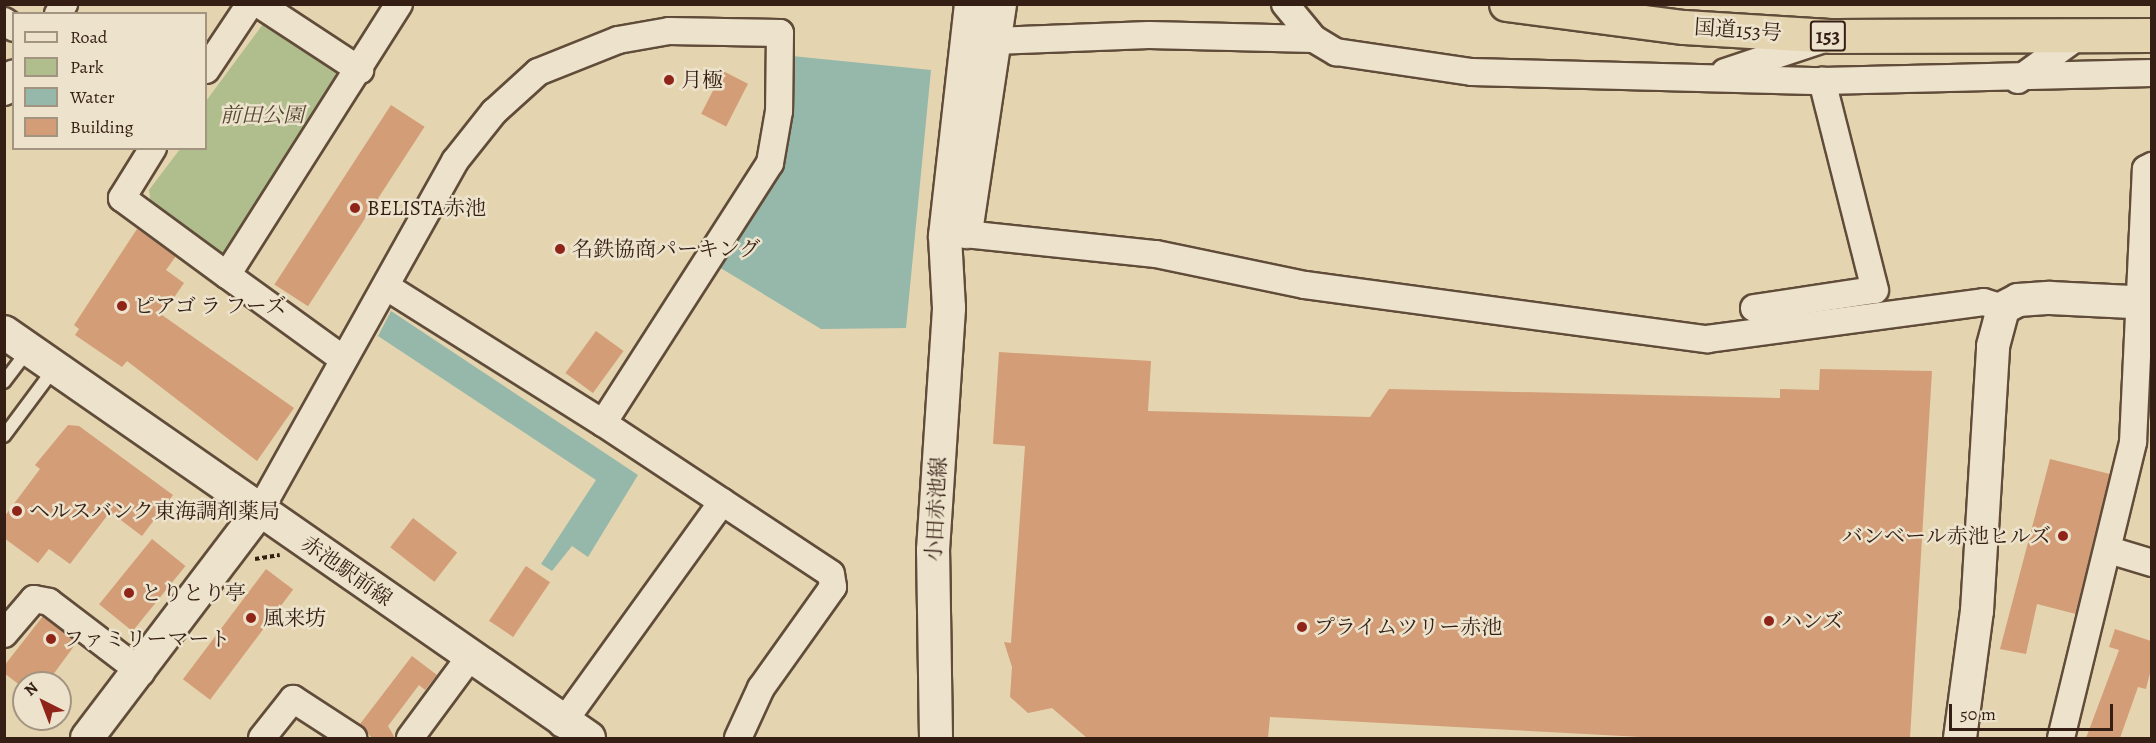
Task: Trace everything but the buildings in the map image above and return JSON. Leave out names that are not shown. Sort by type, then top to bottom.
[{"type":"highway","name":"国道153号","points":[[1506,4],[1684,27],[1833,36],[2151,35]]},
{"type":"street","points":[[207,68],[250,4]]},
{"type":"street","points":[[259,4],[360,70]]},
{"type":"street","points":[[227,275],[360,70],[399,4]]},
{"type":"street","name":"小田赤池線","points":[[936,738],[933,550],[950,279],[945,236],[971,4]]},
{"type":"street","name":"小田赤池線","points":[[950,279],[965,234],[1000,4]]},
{"type":"street","name":"153","points":[[1285,4],[1314,39],[1336,52],[1472,72],[1822,81],[2018,80],[2151,73]]},
{"type":"street","points":[[87,738],[141,672],[260,510],[455,162],[494,112],[538,72],[566,57],[648,35],[780,33],[779,111],[770,163],[603,423]]},
{"type":"street","points":[[994,40],[1149,35],[1314,39]]},
{"type":"street","points":[[1706,79],[1833,36]]},
{"type":"street","points":[[2018,80],[2077,37]]},
{"type":"street","points":[[1754,308],[1875,290],[1822,81]]},
{"type":"street","points":[[152,150],[122,198],[343,359]]},
{"type":"street","points":[[2061,738],[2109,550],[2133,442],[2146,302],[2146,169],[2151,166]]},
{"type":"street","points":[[965,234],[1156,254],[1305,285],[1707,339],[1984,302],[2003,308],[2018,300],[2050,298],[2146,302]]},
{"type":"street","points":[[387,287],[603,423],[831,574],[833,586],[761,688],[738,738]]},
{"type":"street","points":[[1960,738],[1977,611],[1993,346],[2003,308]]},
{"type":"street","name":"赤池駅前線","points":[[17,340],[576,731]]},
{"type":"street","points":[[576,731],[722,502]]},
{"type":"street","points":[[2109,550],[2151,563]]},
{"type":"street","points":[[4,634],[34,599],[49,602],[141,672]]},
{"type":"street","points":[[410,738],[470,657]]},
{"type":"street","points":[[262,738],[293,699],[353,738]]},
{"type":"lane","points":[[4,382],[17,340]]},
{"type":"lane","points":[[4,436],[57,366]]},
{"type":"path","points":[[243,562],[281,555],[291,561]]},
{"type":"green space","name":"前田公園","points":[[273,23],[343,71],[226,258],[151,205],[149,190],[179,150],[207,150],[207,100],[263,24]]},
{"type":"water","points":[[792,56],[931,70],[906,328],[821,329],[714,264],[776,180]]},
{"type":"water","points":[[391,311],[638,475],[588,557],[572,546],[552,571],[541,564],[596,480],[378,336]]},
{"type":"place","name":"月極","points":[[669,80]]},
{"type":"place","name":"BELISTA赤池","points":[[355,208]]},
{"type":"place","name":"名鉄協商パーキング","points":[[560,249]]},
{"type":"place","name":"ピアゴ ラ フーズ","points":[[122,306]]},
{"type":"place","name":"ヘルスバンク東海調剤薬局","points":[[17,511]]},
{"type":"place","name":"バンベール赤池ヒルズ","points":[[2063,536]]},
{"type":"place","name":"とりとり亭","points":[[129,593]]},
{"type":"place","name":"風来坊","points":[[251,618]]},
{"type":"place","name":"ハンズ","points":[[1769,621]]},
{"type":"place","name":"プライムツリー赤池","points":[[1302,627]]},
{"type":"place","name":"ファミリーマート","points":[[51,639]]}]
